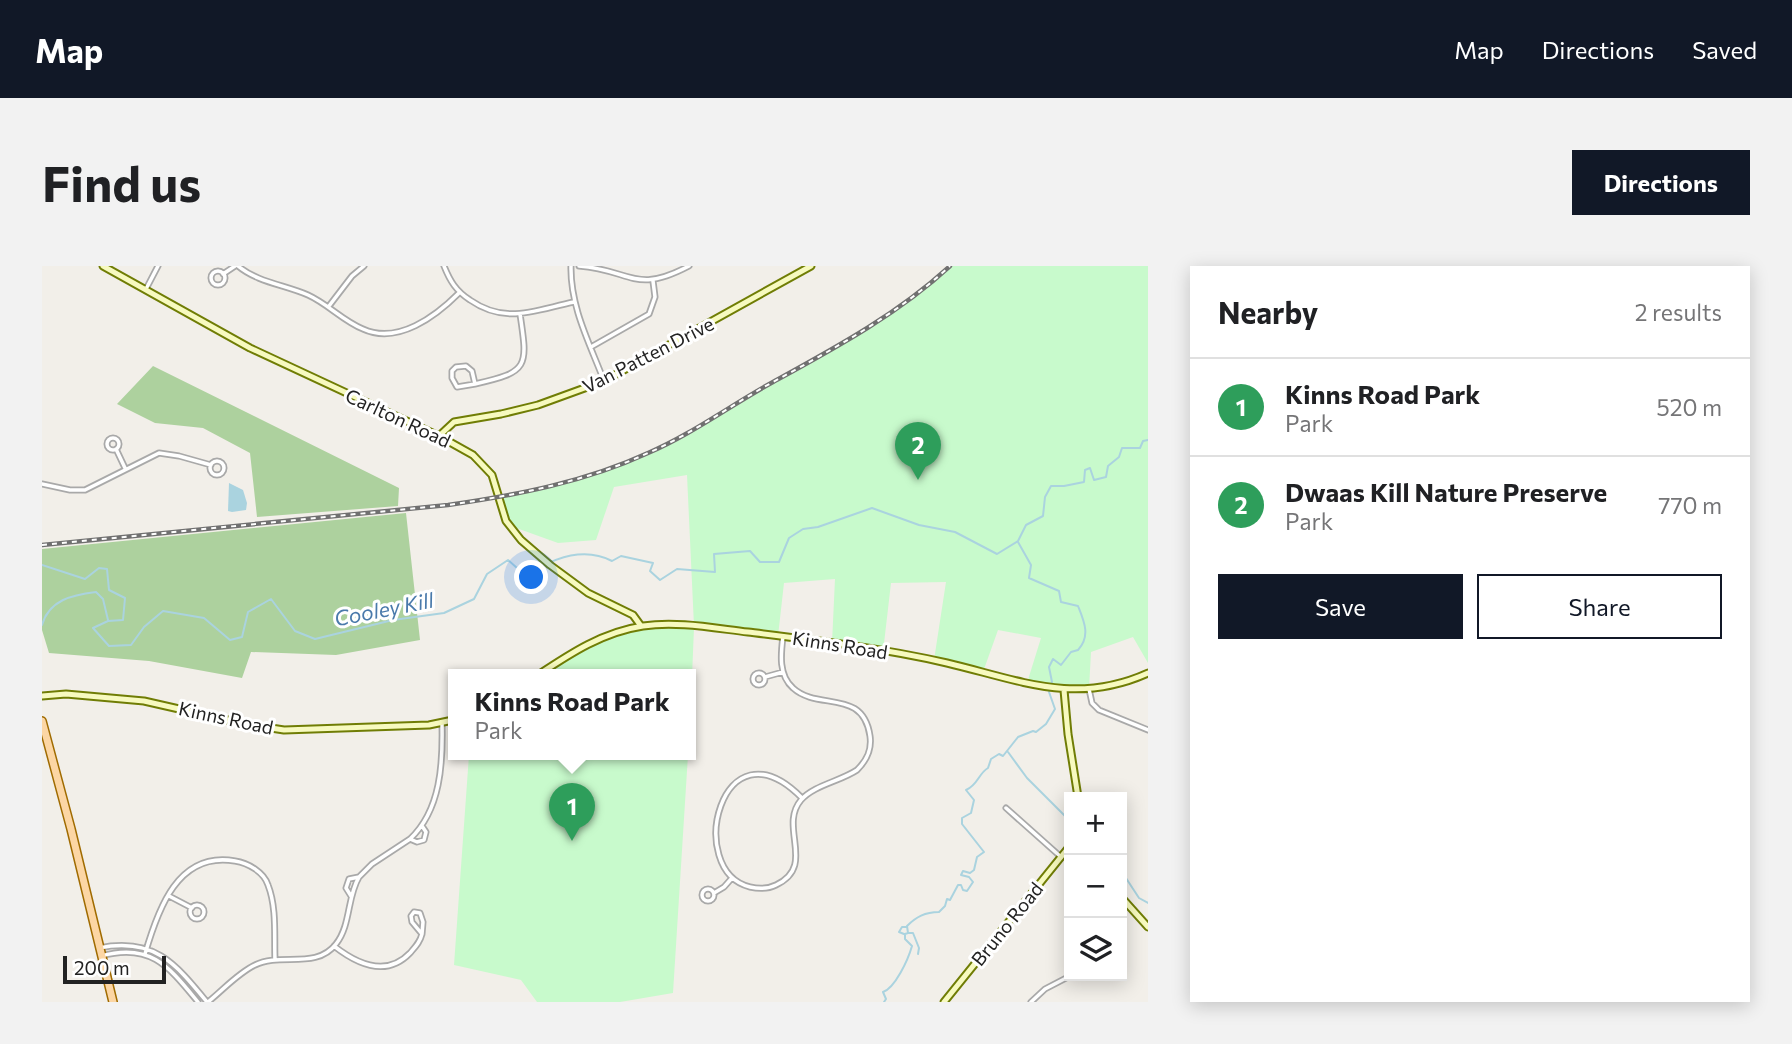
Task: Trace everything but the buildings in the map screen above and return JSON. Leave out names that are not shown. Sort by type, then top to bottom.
[{"type":"main road","points":[[42,721],[65,803],[113,1002]]},
{"type":"street","name":"Carlton Road","points":[[103,266],[262,354],[439,436],[473,455],[488,469],[496,483],[506,521],[521,540],[588,593],[632,615],[641,626]]},
{"type":"street","points":[[146,289],[158,266]]},
{"type":"street","points":[[223,274],[236,266],[252,276],[304,293],[365,330],[392,333],[430,318],[459,293]]},
{"type":"street","points":[[329,306],[352,276],[364,266]]},
{"type":"street","points":[[444,266],[459,293],[495,313],[520,314],[574,302]]},
{"type":"street","points":[[570,266],[574,302],[604,381]]},
{"type":"street","points":[[579,266],[608,271],[637,281],[666,278],[689,266]]},
{"type":"street","name":"Van Patten Drive","points":[[439,436],[454,422],[538,405],[604,381],[811,266]]},
{"type":"street","points":[[591,347],[649,314],[656,298],[653,281]]},
{"type":"street","points":[[475,384],[472,371],[466,366],[453,369],[455,386],[461,387],[475,384],[508,376],[519,368],[525,346],[520,314]]},
{"type":"street","points":[[116,449],[125,468]]},
{"type":"street","points":[[42,484],[85,490],[159,453],[211,465]]},
{"type":"street","name":"Kinns Road","points":[[548,669],[586,645],[619,632],[641,626],[680,625],[783,636],[934,660],[1064,690],[1089,689],[1128,681],[1148,673]]},
{"type":"street","points":[[783,636],[783,672],[788,683],[808,697],[840,702],[858,712],[870,733],[871,747],[864,763],[857,770],[802,798],[792,818],[797,860],[793,871],[784,880],[764,888],[744,885],[732,878],[718,855],[718,818],[721,801],[727,790],[734,782],[747,775],[759,774],[783,780],[802,798]]},
{"type":"street","points":[[765,677],[783,672]]},
{"type":"street","points":[[1089,689],[1090,700],[1096,708],[1148,730]]},
{"type":"street","points":[[1064,690],[1077,792]]},
{"type":"street","name":"Kinns Road","points":[[42,696],[66,694],[144,701],[284,730],[448,721]]},
{"type":"street","points":[[100,952],[126,944],[168,959],[208,1002],[255,965],[275,960],[316,958],[334,946],[347,918],[351,896],[359,877],[372,864],[410,839],[422,826],[435,797],[440,775],[442,723]]},
{"type":"street","points":[[1006,808],[1061,857]]},
{"type":"street","points":[[410,839],[417,842],[424,840],[426,831],[422,826]]},
{"type":"street","name":"Bruno Road","points":[[944,1002],[1064,853]]},
{"type":"street","points":[[146,951],[157,918],[184,874],[201,863],[225,859],[247,864],[260,873],[269,886],[273,906],[275,960]]},
{"type":"street","points":[[351,896],[346,888],[347,883],[349,879],[359,877]]},
{"type":"street","points":[[713,893],[724,887],[732,878]]},
{"type":"street","points":[[169,897],[192,908]]},
{"type":"street","points":[[1127,907],[1148,927]]},
{"type":"street","points":[[334,946],[360,964],[378,967],[393,964],[405,957],[419,942],[422,933],[424,926],[420,913],[414,912],[411,916],[412,922],[422,933]]},
{"type":"street","points":[[100,952],[146,951],[166,965],[198,1002]]},
{"type":"street","points":[[1031,1002],[1045,989],[1064,979]]},
{"type":"green space","points":[[949,266],[1148,266],[1148,663],[1133,637],[1091,652],[1089,689],[1027,683],[1041,638],[998,630],[983,672],[934,660],[946,582],[891,583],[883,652],[832,643],[835,579],[784,583],[778,636],[694,626],[687,475],[614,487],[596,540],[558,543],[508,525],[500,498],[557,485],[626,462],[662,446],[802,367],[918,294]]},
{"type":"green space","points":[[153,366],[399,488],[398,506],[257,517],[250,453],[203,428],[155,423],[117,404]]},
{"type":"green space","points":[[406,513],[420,640],[336,655],[251,652],[242,678],[149,661],[49,653],[42,630],[42,549]]},
{"type":"green space","points":[[665,627],[694,628],[692,669],[552,669],[586,648],[631,632]]},
{"type":"green space","points":[[469,760],[688,760],[673,993],[620,1002],[537,1002],[521,980],[454,965]]},
{"type":"water","points":[[229,483],[243,490],[246,510],[228,511]]},
{"type":"waterway","name":"Cooley Kill","points":[[42,565],[85,579],[99,568],[107,569],[109,590],[125,598],[123,620],[108,621],[93,628],[109,646],[131,645],[144,627],[163,611],[204,618],[230,640],[242,637],[248,612],[271,599],[295,631],[315,639],[393,620],[444,613],[474,599],[487,574],[508,560],[526,576],[546,564],[568,556],[590,555],[612,561],[621,556],[653,563],[650,571],[660,580],[677,569],[715,572],[714,554],[750,551],[760,562],[779,562],[789,538],[803,529],[818,527],[872,508],[919,525],[955,532],[997,554],[1018,541],[1026,525],[1043,516],[1045,497],[1051,486],[1084,482],[1085,470],[1090,468],[1094,480],[1106,477],[1108,466],[1119,457],[1122,448],[1140,448],[1143,441],[1148,440]]},
{"type":"waterway","points":[[884,1002],[886,999],[883,992],[896,979],[912,946],[905,939],[907,926],[921,916],[939,912],[958,885],[967,891],[973,882],[969,877],[961,875],[963,871],[970,873],[974,870],[977,857],[984,852],[962,824],[962,818],[971,813],[974,800],[966,790],[988,768],[991,759],[999,754],[1003,756],[1018,737],[1036,732],[1046,724],[1055,709],[1049,692],[1052,682],[1049,667],[1053,659],[1061,665],[1071,652],[1078,650],[1084,639],[1085,628],[1078,606],[1061,602],[1059,591],[1029,578],[1031,565],[1018,542]]},
{"type":"waterway","points":[[42,625],[56,604],[70,597],[96,592],[103,599],[108,620]]},
{"type":"waterway","points":[[1008,752],[1027,778],[1064,815]]},
{"type":"waterway","points":[[1127,880],[1139,898],[1148,903]]},
{"type":"waterway","points":[[904,934],[899,932],[902,927],[906,927]]},
{"type":"waterway","points":[[908,933],[913,933],[919,948],[918,954]]},
{"type":"railway","points":[[42,545],[448,505],[500,497],[575,480],[624,463],[696,428],[865,329],[909,300],[950,266]]},
{"type":"place","name":"Dwaas Kill Nature Preserve","points":[[918,480]]},
{"type":"place","name":"Kinns Road Park","points":[[572,841]]}]
